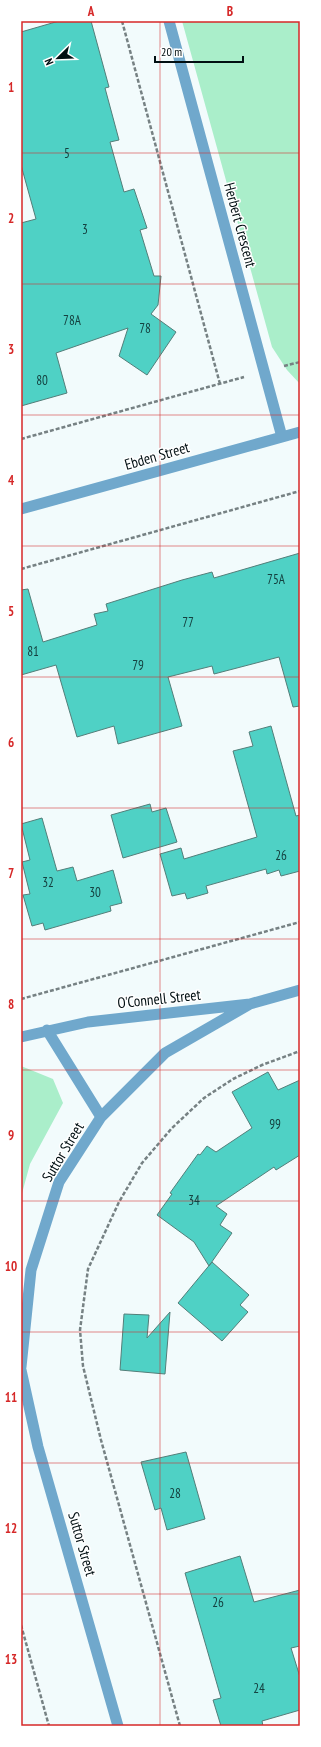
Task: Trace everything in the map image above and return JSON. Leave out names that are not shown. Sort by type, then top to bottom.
[{"type":"street","name":"Herbert Crescent","points":[[169,21],[282,437]]},
{"type":"street","name":"Ebden Street","points":[[21,509],[300,432]]},
{"type":"street","name":"O'Connell Street","points":[[21,1037],[88,1022],[250,1004],[300,990]]},
{"type":"street","name":"Suttor Street","points":[[21,1367],[31,1270],[59,1182],[101,1117],[165,1053],[250,1004]]},
{"type":"street","name":"Suttor Street","points":[[47,1030],[101,1117]]},
{"type":"street","name":"Suttor Street","points":[[21,1370],[38,1447],[118,1726]]},
{"type":"path","points":[[122,21],[220,384]]},
{"type":"path","points":[[21,439],[300,362]]},
{"type":"path","points":[[21,569],[300,492]]},
{"type":"path","points":[[21,999],[300,922]]},
{"type":"path","points":[[180,1726],[101,1440],[83,1366],[80,1330],[88,1269],[123,1196],[142,1163],[172,1128],[204,1098],[233,1079],[262,1065],[300,1051]]},
{"type":"path","points":[[21,1625],[49,1726]]},
{"type":"green space","points":[[182,21],[300,21],[300,384],[287,370],[272,347]]},
{"type":"green space","points":[[21,1066],[53,1079],[63,1103],[30,1164],[21,1197]]},
{"type":"building","points":[[59,21],[91,21],[109,87],[105,88],[119,140],[110,142],[124,192],[134,189],[147,228],[140,230],[154,276],[161,276],[158,305],[151,314],[176,332],[147,375],[119,356],[128,328],[56,353],[67,393],[21,406],[21,223],[36,219],[21,165],[21,32]]},
{"type":"building","points":[[300,553],[300,706],[293,707],[279,657],[214,674],[212,666],[168,677],[182,726],[118,744],[114,726],[77,737],[56,665],[21,675],[21,590],[28,589],[43,642],[97,625],[94,614],[108,611],[106,604],[212,572],[214,578]]},
{"type":"building","points":[[271,726],[296,816],[300,815],[300,871],[281,876],[279,870],[267,874],[266,869],[206,886],[208,893],[187,899],[185,893],[172,896],[160,854],[181,848],[184,859],[257,837],[233,751],[253,746],[249,732]]},
{"type":"building","points":[[150,804],[152,812],[166,808],[177,842],[123,858],[111,815]]},
{"type":"building","points":[[42,818],[57,871],[73,867],[77,881],[113,870],[122,903],[110,906],[111,911],[45,930],[43,923],[32,926],[23,895],[30,894],[22,862],[30,860],[21,824]]},
{"type":"building","points":[[268,1072],[278,1090],[300,1080],[300,1155],[276,1170],[274,1167],[216,1206],[227,1214],[220,1225],[232,1233],[209,1266],[194,1242],[157,1215],[172,1194],[170,1193],[198,1154],[200,1155],[207,1146],[216,1152],[252,1128],[232,1092]]},
{"type":"building","points":[[212,1262],[249,1295],[240,1305],[248,1312],[222,1341],[178,1303]]},
{"type":"building","points":[[170,1312],[165,1374],[120,1370],[124,1314],[149,1315],[147,1338]]},
{"type":"building","points":[[186,1452],[205,1519],[167,1530],[161,1508],[155,1510],[141,1462]]},
{"type":"building","points":[[240,1556],[254,1602],[300,1590],[300,1646],[291,1648],[300,1677],[300,1710],[262,1721],[263,1726],[221,1726],[213,1700],[221,1698],[185,1573]]}]
